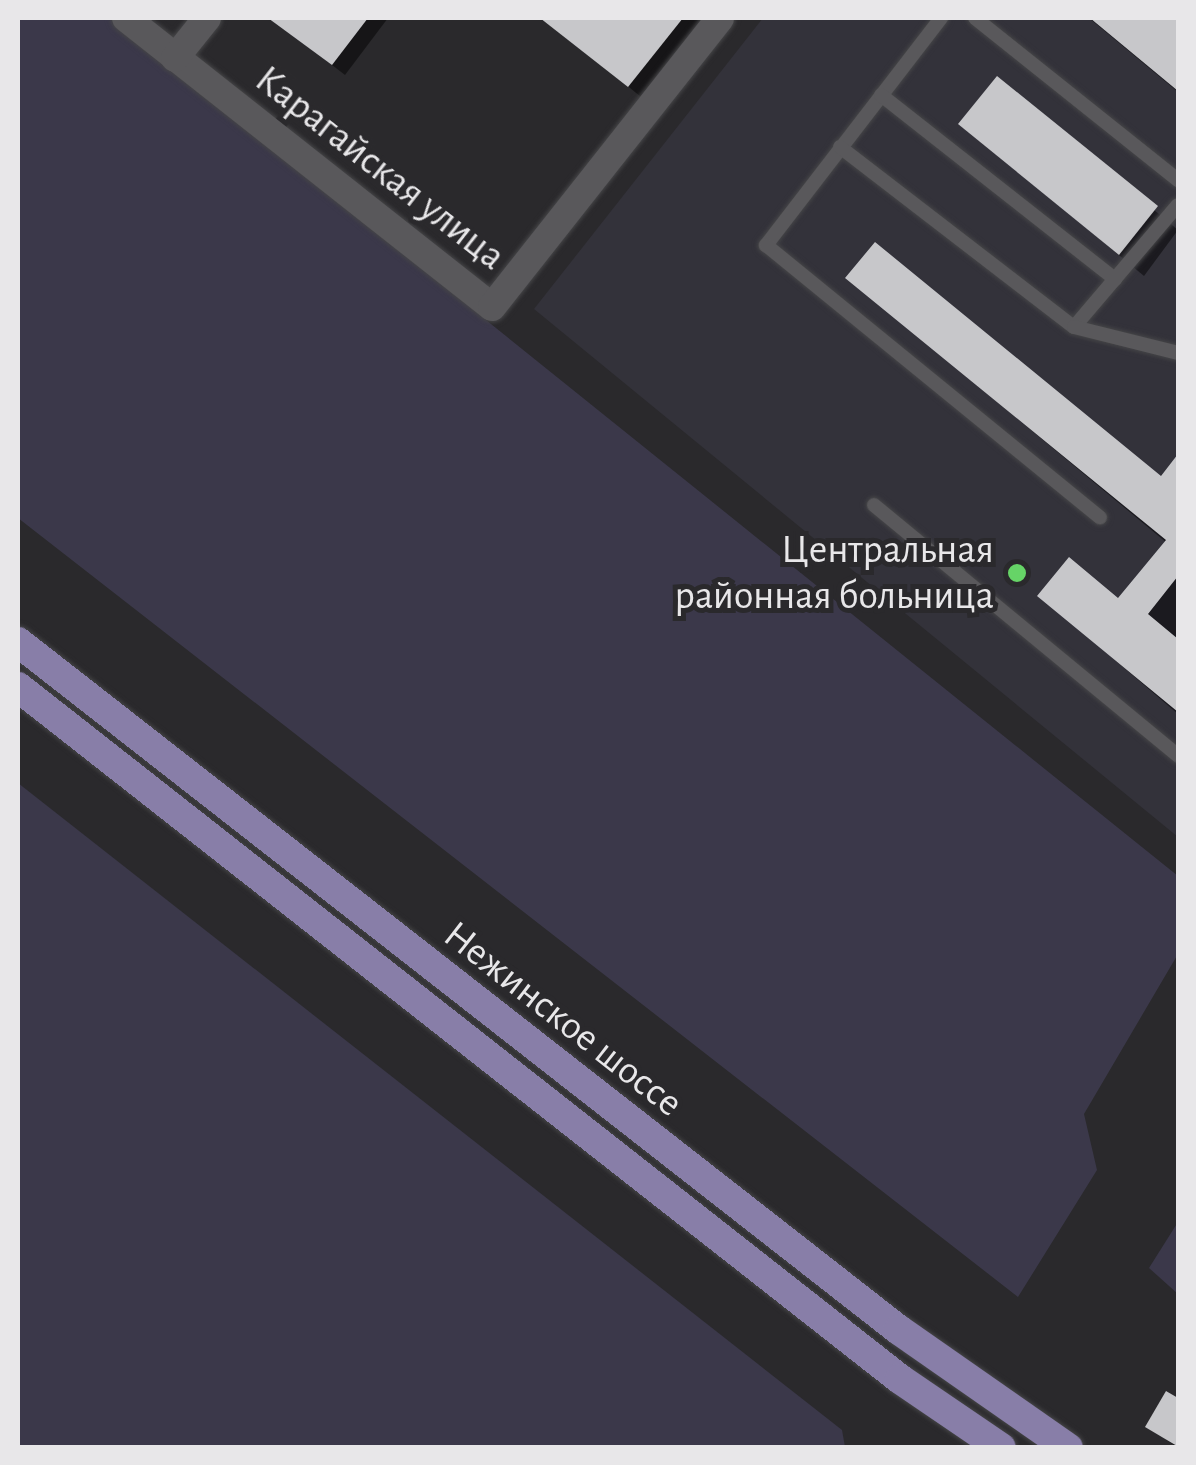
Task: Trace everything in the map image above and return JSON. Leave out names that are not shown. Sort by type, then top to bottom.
[{"type":"main road","name":"Нежинское шоссе","points":[[18,642],[899,1330],[1068,1448]]},
{"type":"main road","name":"Нежинское шоссе","points":[[18,688],[884,1367],[1002,1448]]},
{"type":"street","name":"Карагайская улица","points":[[126,18],[492,307],[720,18]]},
{"type":"street","points":[[174,58],[207,18]]},
{"type":"lane","points":[[941,18],[766,245],[1100,516]]},
{"type":"lane","points":[[975,18],[1178,180]]},
{"type":"lane","points":[[881,95],[1115,279]]},
{"type":"lane","points":[[840,148],[1074,327],[1178,352]]},
{"type":"lane","points":[[1074,327],[1178,205]]},
{"type":"lane","points":[[874,505],[1178,756]]},
{"type":"shaded area","points":[[18,18],[110,18],[1178,876],[1178,954],[1084,1114],[1097,1170],[1018,1297],[18,518]]},
{"type":"shaded area","name":"Центральная районная больница","points":[[763,18],[1178,18],[1178,837],[534,309]]},
{"type":"shaded area","points":[[18,783],[842,1430],[845,1447],[18,1447]]},
{"type":"shaded area","points":[[1178,1222],[1178,1294],[1149,1268]]},
{"type":"building","points":[[268,18],[368,18],[332,65]]},
{"type":"building","points":[[540,18],[683,18],[628,87]]},
{"type":"building","points":[[1090,18],[1178,18],[1178,91]]},
{"type":"building","points":[[997,76],[1158,206],[1119,255],[958,124]]},
{"type":"building","points":[[875,242],[1161,476],[1178,454],[1178,576],[1148,614],[1178,639],[1178,712],[1037,596],[1069,557],[1118,598],[1166,540],[845,278]]},
{"type":"building","points":[[1166,1391],[1178,1398],[1177,1446],[1145,1427]]},
{"type":"place","name":"Центральная районная больница","points":[[1017,573]]}]
